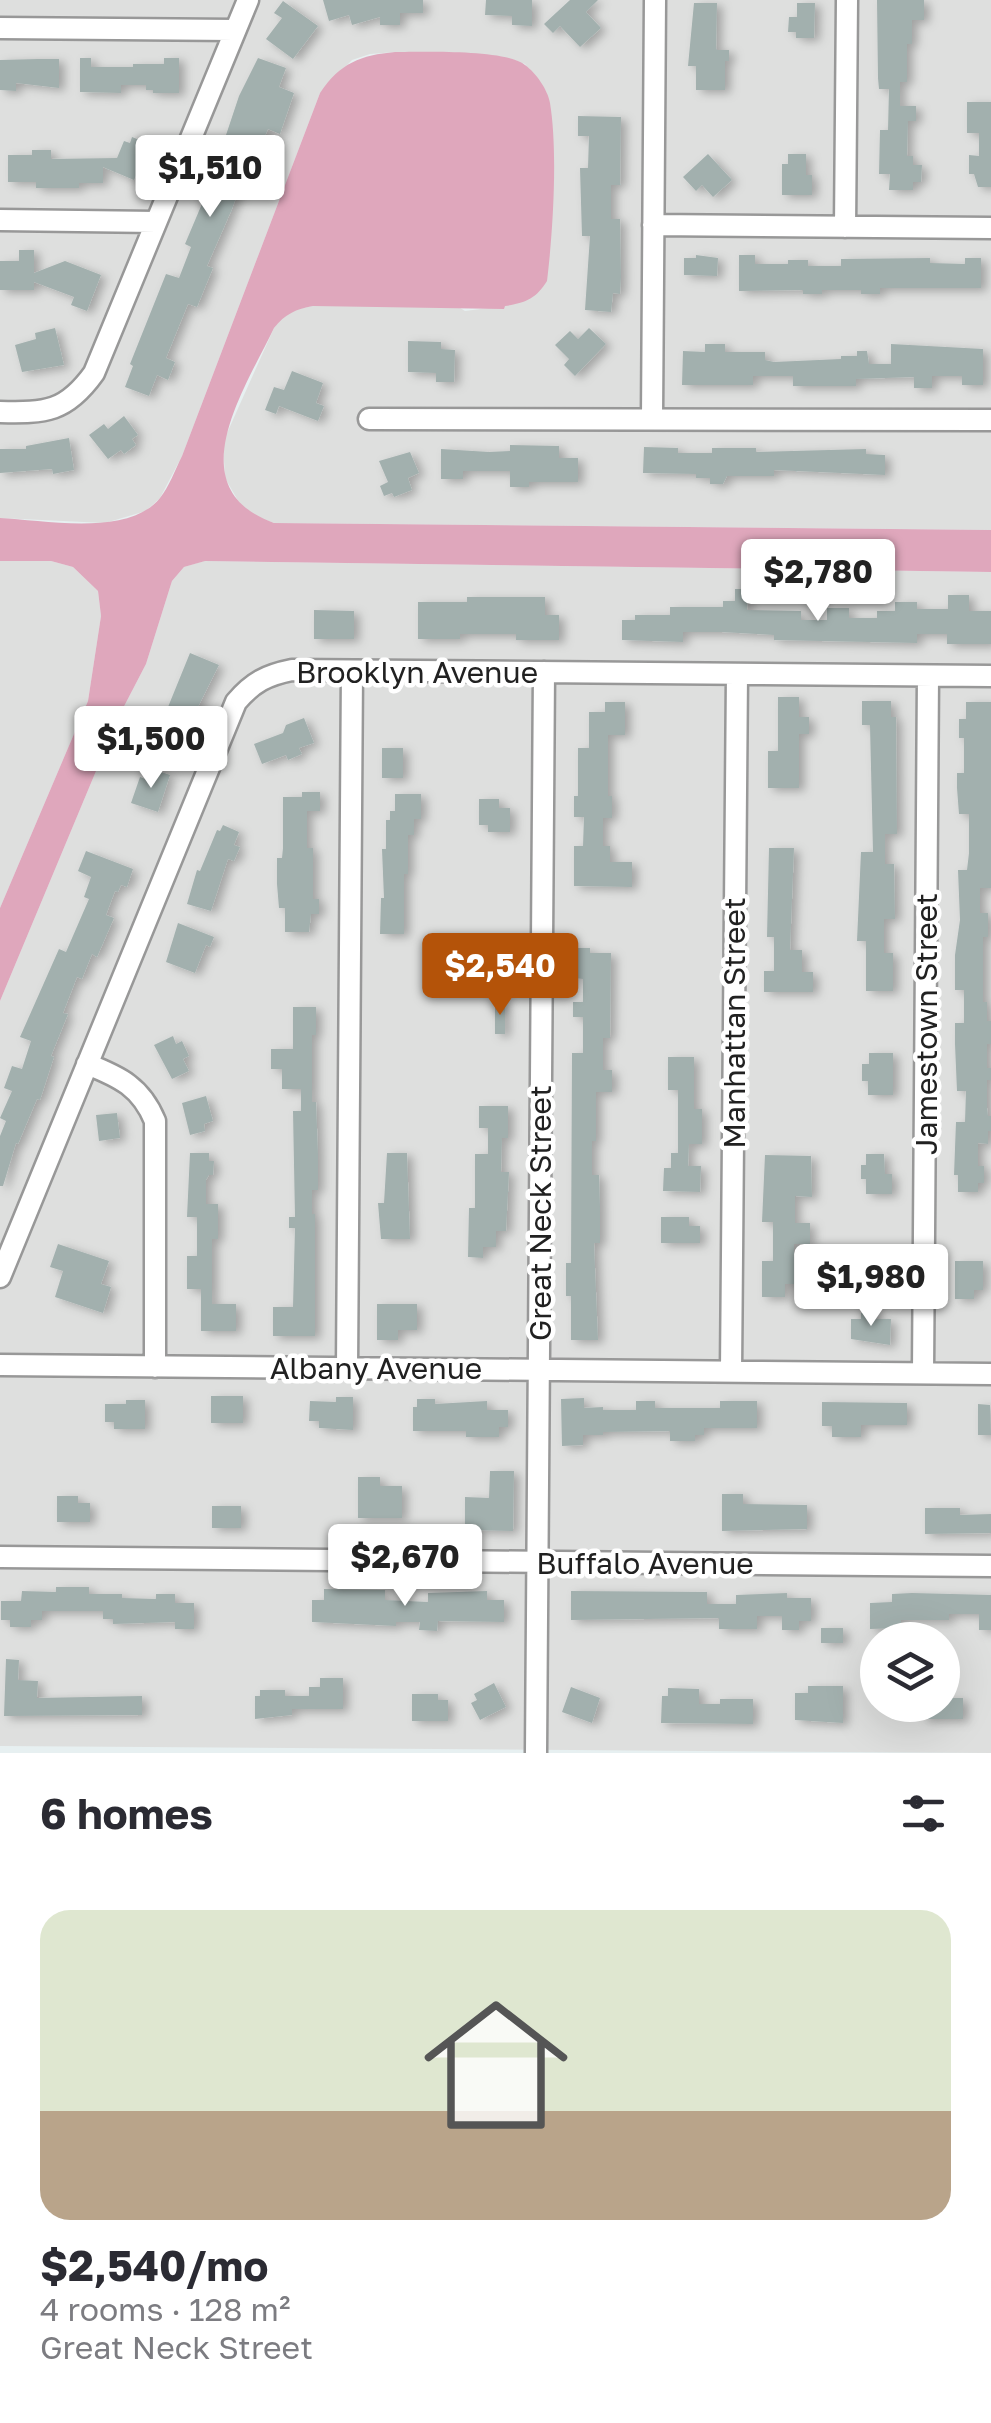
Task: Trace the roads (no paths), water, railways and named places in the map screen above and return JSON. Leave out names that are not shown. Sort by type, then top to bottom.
[{"type":"street","points":[[0,412],[56,409],[78,396],[94,373],[248,0]]},
{"type":"street","points":[[652,417],[655,0]]},
{"type":"street","points":[[845,227],[847,0]]},
{"type":"street","points":[[0,28],[234,30]]},
{"type":"street","points":[[0,220],[156,222]]},
{"type":"street","points":[[653,226],[991,228]]},
{"type":"street","points":[[369,420],[652,417],[991,420]]},
{"type":"street","name":"Brooklyn Avenue","points":[[0,1277],[236,702],[251,685],[270,674],[292,670],[991,676]]},
{"type":"street","points":[[347,1368],[352,671]]},
{"type":"street","name":"Great Neck Street","points":[[536,1753],[544,672]]},
{"type":"street","name":"Manhattan Street","points":[[731,1372],[736,674]]},
{"type":"street","name":"Jamestown Street","points":[[923,1373],[928,676]]},
{"type":"street","points":[[87,1064],[132,1084],[147,1101],[155,1122],[155,1366]]},
{"type":"street","name":"Albany Avenue","points":[[0,1366],[991,1374]]},
{"type":"street","name":"Buffalo Avenue","points":[[0,1557],[991,1566]]}]
